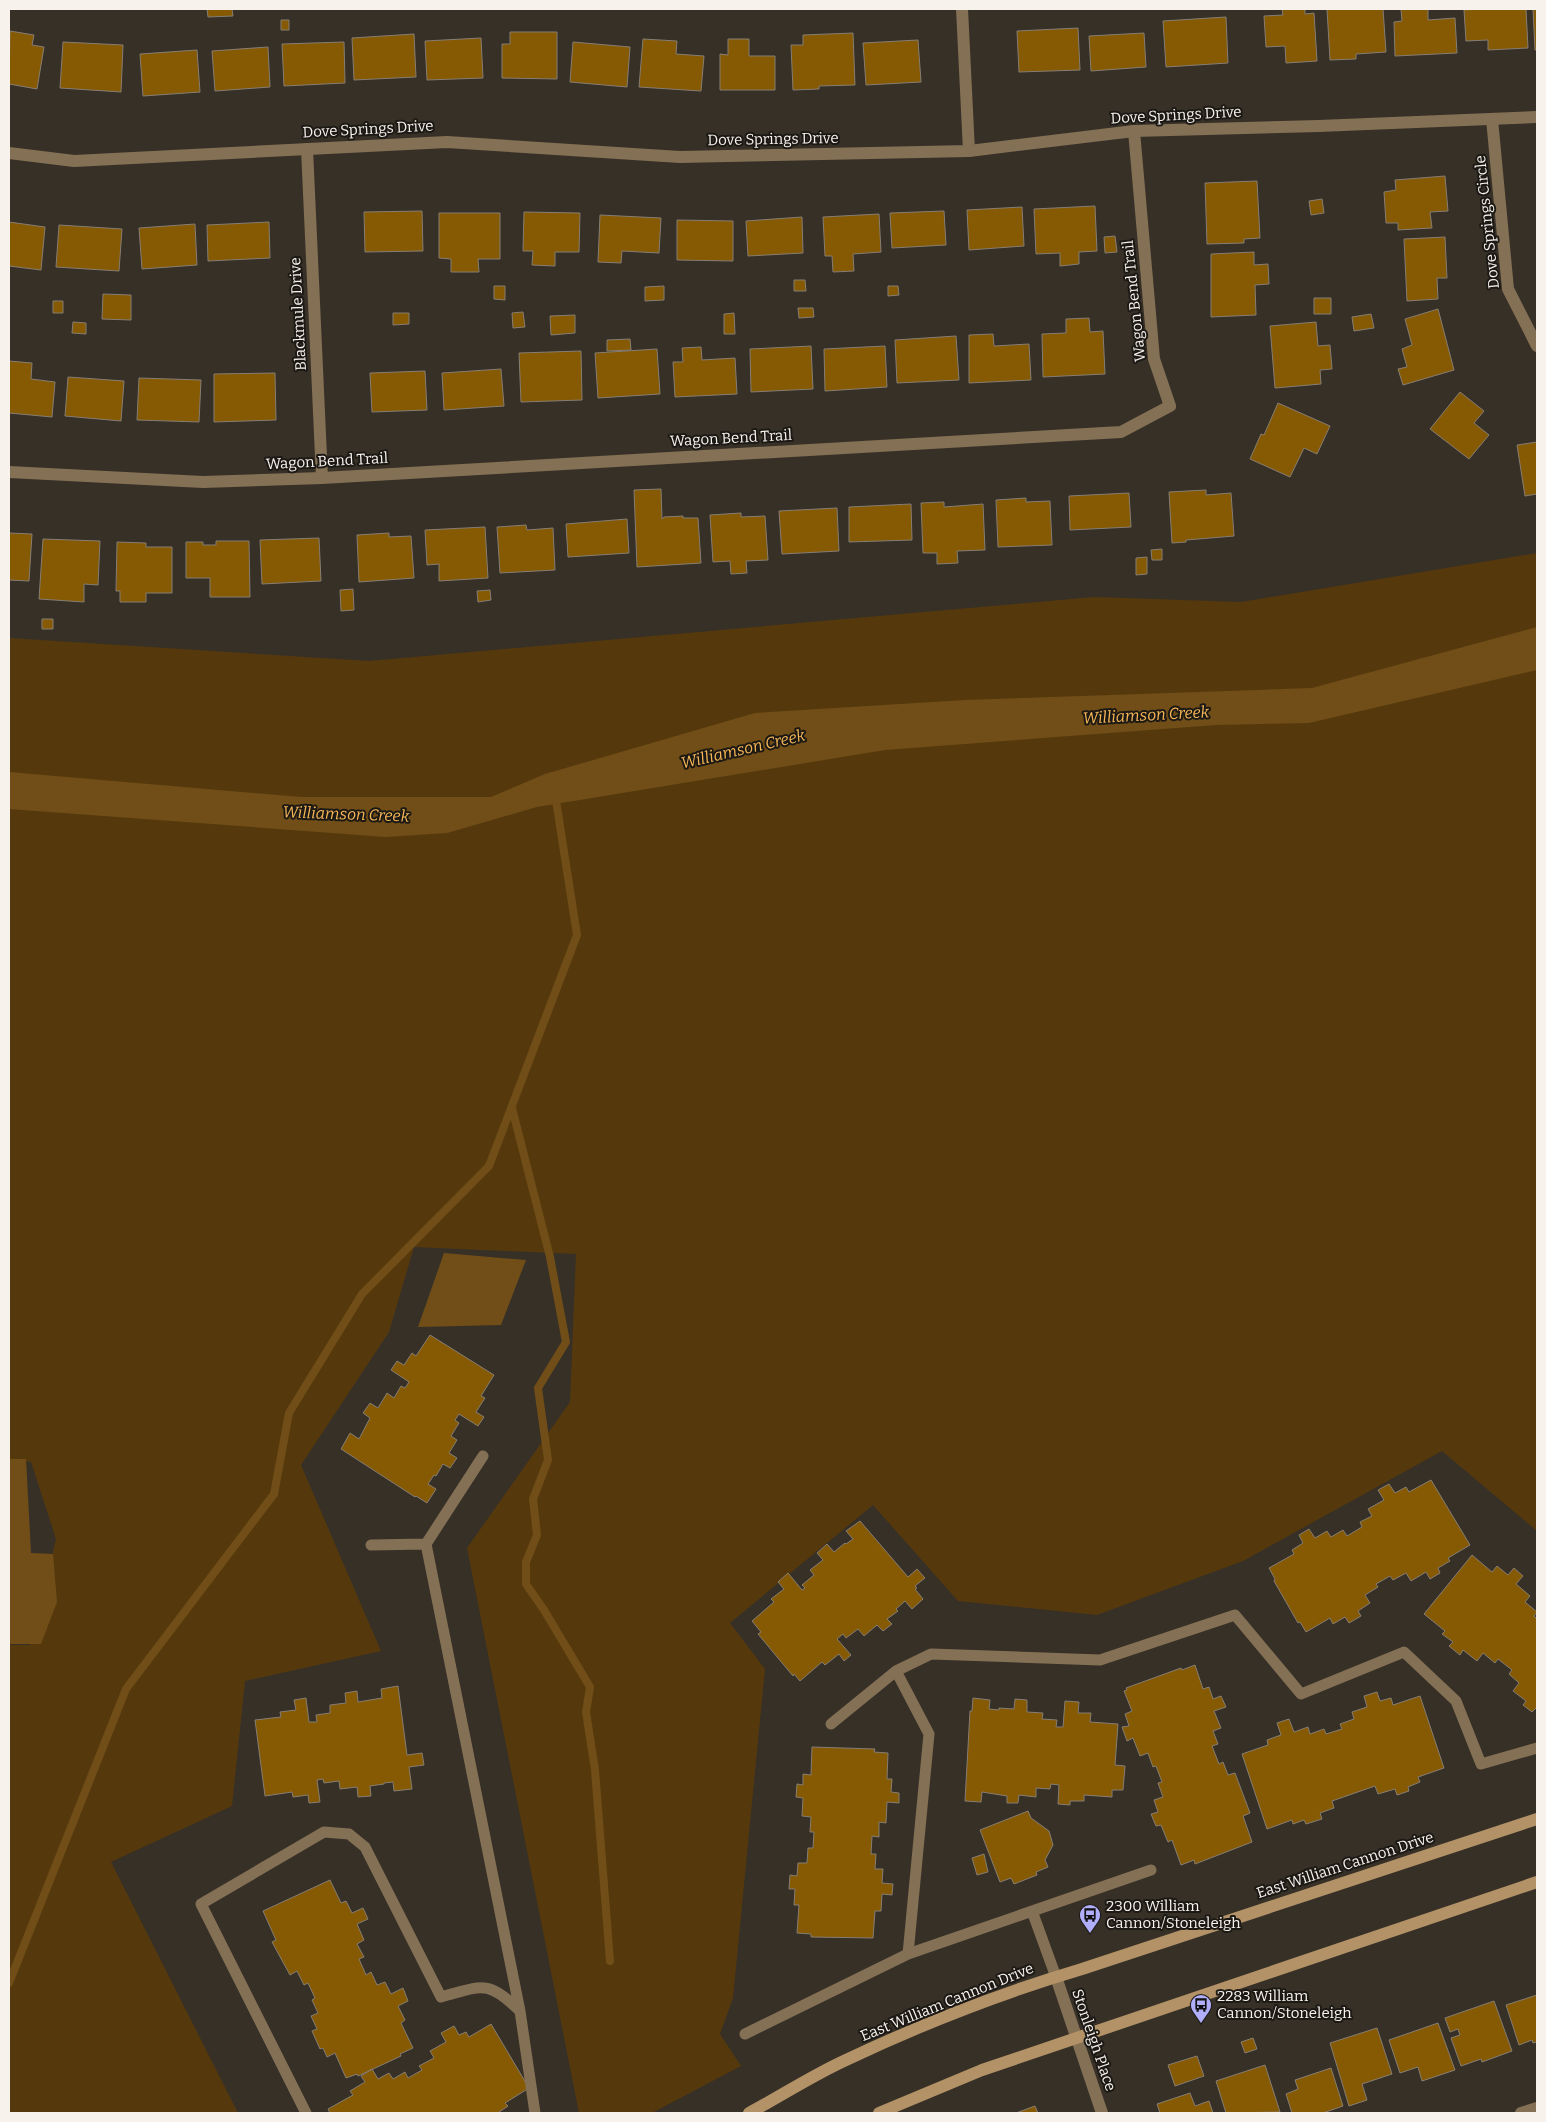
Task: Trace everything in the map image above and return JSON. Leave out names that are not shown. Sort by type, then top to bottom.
[{"type":"main road","name":"East William Cannon Drive","points":[[749,2113],[845,2060],[958,2011],[1537,1819]]},
{"type":"main road","points":[[879,2113],[982,2070],[1537,1882]]},
{"type":"street","points":[[962,9],[969,150]]},
{"type":"street","name":"Dove Springs Drive","points":[[9,153],[74,161],[447,142],[680,157],[969,150],[1134,131],[1537,117]]},
{"type":"street","name":"Dove Springs Circle","points":[[1492,119],[1508,289],[1537,346]]},
{"type":"street","name":"Wagon Bend Trail","points":[[9,472],[203,482],[322,478],[1121,432],[1170,406],[1154,358],[1134,131]]},
{"type":"street","name":"Blackmule Drive","points":[[307,149],[322,478]]},
{"type":"street","name":"Stonleigh Place","points":[[1056,1977],[1102,2113]]},
{"type":"street","points":[[1521,2113],[1537,2108]]},
{"type":"lane","points":[[483,1456],[426,1544],[520,2011],[536,2113]]},
{"type":"lane","points":[[371,1545],[426,1544]]},
{"type":"lane","points":[[831,1724],[896,1671],[931,1654],[1100,1660],[1235,1616],[1301,1694],[1404,1652],[1456,1701],[1481,1764],[1537,1748]]},
{"type":"lane","points":[[896,1671],[929,1734],[908,1954]]},
{"type":"lane","points":[[306,2113],[201,1904],[324,1832],[349,1834],[365,1847],[441,1997],[482,1986],[504,1995],[520,2011]]},
{"type":"lane","points":[[744,2034],[908,1954],[1151,1870]]},
{"type":"lane","points":[[1032,1911],[1056,1977]]},
{"type":"shaded area","points":[[1537,553],[1537,1531],[1442,1451],[1243,1561],[1097,1615],[958,1601],[873,1505],[730,1623],[765,1669],[733,1998],[720,2034],[741,2066],[652,2113],[579,2113],[467,1548],[570,1402],[576,1254],[414,1247],[389,1332],[301,1465],[381,1651],[245,1681],[232,1806],[111,1862],[238,2113],[9,2113],[9,1645],[30,1645],[56,1539],[31,1462],[9,1459],[9,638],[369,661],[1094,597],[1241,602]]},
{"type":"water","name":"Williamson Creek","points":[[1537,627],[1537,670],[1309,723],[1216,725],[885,750],[537,807],[447,833],[386,837],[9,809],[9,772],[301,797],[491,797],[545,774],[755,713],[965,700],[1312,688]]},
{"type":"water","points":[[444,1253],[526,1260],[501,1325],[418,1327]]},
{"type":"water","points":[[9,1459],[26,1459],[31,1553],[53,1554],[57,1602],[41,1644],[9,1644]]},
{"type":"building","points":[[207,9],[232,9],[233,16],[208,17]]},
{"type":"building","points":[[1282,9],[1305,9],[1305,14],[1314,13],[1317,61],[1286,63],[1285,46],[1266,47],[1264,16],[1283,15]]},
{"type":"building","points":[[1327,9],[1383,9],[1386,52],[1356,54],[1356,59],[1330,60]]},
{"type":"building","points":[[1401,9],[1428,9],[1428,20],[1455,18],[1457,53],[1395,56],[1394,22],[1402,21]]},
{"type":"building","points":[[1526,9],[1528,48],[1488,50],[1488,40],[1466,41],[1464,10]]},
{"type":"building","points":[[1533,9],[1537,9],[1537,50],[1535,50]]},
{"type":"building","points":[[1226,17],[1228,63],[1166,67],[1163,21]]},
{"type":"building","points":[[281,20],[289,20],[289,30],[281,30]]},
{"type":"building","points":[[1078,28],[1080,70],[1019,72],[1017,31]]},
{"type":"building","points":[[10,31],[34,35],[32,45],[44,47],[37,89],[9,84]]},
{"type":"building","points":[[510,32],[557,32],[557,79],[502,78],[502,44],[510,44]]},
{"type":"building","points":[[853,33],[855,85],[819,86],[819,89],[793,90],[791,45],[803,45],[803,35]]},
{"type":"building","points":[[1144,33],[1146,67],[1091,71],[1089,36]]},
{"type":"building","points":[[414,34],[416,77],[354,80],[352,38]]},
{"type":"building","points":[[481,38],[483,78],[427,80],[425,41]]},
{"type":"building","points":[[643,39],[677,41],[676,54],[704,56],[701,91],[639,87]]},
{"type":"building","points":[[728,39],[749,39],[749,56],[775,56],[775,90],[720,90],[720,54],[728,55]]},
{"type":"building","points":[[918,40],[921,82],[866,85],[863,43]]},
{"type":"building","points":[[63,42],[123,45],[121,92],[60,88]]},
{"type":"building","points":[[344,42],[345,83],[284,86],[282,44]]},
{"type":"building","points":[[573,42],[630,47],[627,87],[570,82]]},
{"type":"building","points":[[268,47],[270,87],[215,91],[212,51]]},
{"type":"building","points":[[197,50],[200,92],[143,96],[140,54]]},
{"type":"building","points":[[1445,176],[1448,211],[1430,212],[1432,228],[1398,230],[1398,223],[1386,223],[1384,192],[1396,190],[1395,180]]},
{"type":"building","points":[[1257,181],[1260,238],[1244,239],[1244,243],[1207,244],[1205,183]]},
{"type":"building","points":[[1322,199],[1324,213],[1311,215],[1309,201]]},
{"type":"building","points":[[1095,206],[1097,251],[1079,252],[1079,264],[1060,266],[1060,253],[1036,254],[1034,209]]},
{"type":"building","points":[[1022,207],[1024,246],[969,250],[967,210]]},
{"type":"building","points":[[422,211],[423,251],[365,252],[364,212]]},
{"type":"building","points":[[944,211],[946,245],[892,248],[890,213]]},
{"type":"building","points":[[524,212],[580,213],[579,252],[555,252],[555,266],[532,265],[533,251],[523,251]]},
{"type":"building","points":[[439,213],[500,213],[500,259],[478,259],[479,272],[451,272],[451,259],[439,258]]},
{"type":"building","points":[[879,214],[881,252],[853,254],[854,271],[833,272],[832,256],[825,256],[823,217]]},
{"type":"building","points":[[600,215],[661,218],[659,253],[622,251],[621,263],[598,262]]},
{"type":"building","points":[[802,217],[803,253],[748,256],[746,221]]},
{"type":"building","points":[[677,220],[733,221],[733,261],[677,260]]},
{"type":"building","points":[[9,222],[45,227],[41,270],[9,266]]},
{"type":"building","points":[[269,222],[270,258],[208,261],[207,225]]},
{"type":"building","points":[[195,224],[197,265],[142,269],[139,228]]},
{"type":"building","points":[[59,225],[122,229],[119,271],[56,267]]},
{"type":"building","points":[[1115,236],[1117,252],[1105,253],[1104,237]]},
{"type":"building","points":[[1445,237],[1447,278],[1437,278],[1438,299],[1407,301],[1404,239]]},
{"type":"building","points":[[1254,252],[1254,265],[1268,264],[1269,284],[1255,285],[1256,315],[1211,317],[1211,254]]},
{"type":"building","points":[[794,280],[805,280],[806,291],[794,291]]},
{"type":"building","points":[[494,286],[505,286],[505,300],[494,299]]},
{"type":"building","points":[[664,286],[664,300],[645,301],[645,287]]},
{"type":"building","points":[[888,286],[898,286],[899,295],[888,296]]},
{"type":"building","points":[[103,294],[131,295],[131,320],[102,319]]},
{"type":"building","points":[[1314,298],[1331,298],[1331,314],[1314,314]]},
{"type":"building","points":[[53,301],[63,301],[63,313],[53,313]]},
{"type":"building","points":[[798,308],[813,308],[814,317],[799,318]]},
{"type":"building","points":[[1438,309],[1454,370],[1403,385],[1398,369],[1407,367],[1402,349],[1412,345],[1405,319]]},
{"type":"building","points":[[523,312],[525,327],[513,328],[512,313]]},
{"type":"building","points":[[393,313],[409,313],[409,324],[393,325]]},
{"type":"building","points":[[734,313],[735,334],[724,334],[724,314]]},
{"type":"building","points":[[1371,314],[1374,328],[1354,331],[1352,317]]},
{"type":"building","points":[[575,315],[575,333],[551,335],[550,316]]},
{"type":"building","points":[[1089,318],[1090,332],[1103,331],[1105,374],[1043,377],[1042,334],[1066,333],[1066,319]]},
{"type":"building","points":[[73,322],[86,323],[86,334],[72,333]]},
{"type":"building","points":[[1316,322],[1318,346],[1330,345],[1332,369],[1320,370],[1321,384],[1275,388],[1270,326]]},
{"type":"building","points":[[993,334],[994,346],[1029,344],[1031,380],[969,383],[969,335]]},
{"type":"building","points":[[956,336],[959,380],[897,383],[895,340]]},
{"type":"building","points":[[630,339],[631,350],[607,351],[607,340]]},
{"type":"building","points":[[811,346],[813,389],[751,392],[750,349]]},
{"type":"building","points":[[885,346],[887,387],[825,391],[824,349]]},
{"type":"building","points":[[701,347],[702,360],[735,358],[737,394],[675,397],[673,362],[683,362],[682,348]]},
{"type":"building","points":[[657,349],[660,394],[598,398],[595,353]]},
{"type":"building","points":[[581,351],[582,400],[521,402],[519,353]]},
{"type":"building","points":[[9,361],[32,363],[31,379],[55,382],[52,417],[9,413]]},
{"type":"building","points":[[501,369],[504,406],[444,410],[442,373]]},
{"type":"building","points":[[425,371],[427,410],[372,412],[370,373]]},
{"type":"building","points":[[275,373],[276,420],[214,422],[214,374]]},
{"type":"building","points":[[68,377],[124,381],[121,421],[65,416]]},
{"type":"building","points":[[139,378],[201,380],[199,422],[137,420]]},
{"type":"building","points":[[1460,392],[1484,411],[1474,423],[1489,435],[1469,459],[1430,429]]},
{"type":"building","points":[[1278,403],[1330,426],[1317,454],[1304,448],[1290,477],[1250,459],[1261,434],[1264,435]]},
{"type":"building","points":[[1537,442],[1537,494],[1525,496],[1517,445]]},
{"type":"building","points":[[661,489],[662,519],[664,517],[683,516],[683,518],[698,518],[701,563],[637,567],[634,490]]},
{"type":"building","points":[[1206,490],[1206,495],[1231,493],[1234,536],[1172,543],[1169,492]]},
{"type":"building","points":[[1129,493],[1131,527],[1070,530],[1069,496]]},
{"type":"building","points":[[1026,498],[1026,502],[1050,501],[1052,545],[998,547],[996,500]]},
{"type":"building","points":[[944,502],[944,507],[983,504],[985,550],[957,551],[958,563],[937,564],[937,553],[923,553],[921,503]]},
{"type":"building","points":[[911,504],[912,540],[849,542],[849,507]]},
{"type":"building","points":[[837,508],[839,551],[782,554],[779,511]]},
{"type":"building","points":[[741,513],[741,517],[765,516],[768,560],[746,561],[747,573],[731,574],[730,561],[713,562],[710,515]]},
{"type":"building","points":[[627,519],[629,553],[568,557],[566,524]]},
{"type":"building","points":[[526,525],[527,530],[553,528],[555,570],[500,573],[497,527]]},
{"type":"building","points":[[485,527],[488,578],[439,581],[439,564],[427,565],[425,530]]},
{"type":"building","points":[[9,533],[32,534],[29,581],[9,580]]},
{"type":"building","points":[[389,533],[389,537],[411,536],[414,578],[359,582],[357,535]]},
{"type":"building","points":[[319,538],[321,581],[262,584],[260,540]]},
{"type":"building","points":[[43,539],[100,541],[98,585],[84,584],[84,602],[39,599]]},
{"type":"building","points":[[216,541],[249,541],[250,597],[210,597],[210,578],[186,578],[186,542],[203,542],[203,545],[216,545]]},
{"type":"building","points":[[117,542],[146,543],[146,547],[172,547],[172,593],[146,593],[146,602],[120,602],[120,591],[116,591]]},
{"type":"building","points":[[1162,549],[1162,560],[1152,560],[1151,550]]},
{"type":"building","points":[[1147,557],[1147,574],[1136,575],[1136,558]]},
{"type":"building","points":[[353,589],[354,610],[341,611],[340,590]]},
{"type":"building","points":[[490,590],[491,600],[478,602],[477,591]]},
{"type":"building","points":[[42,619],[53,619],[53,629],[42,629]]},
{"type":"building","points":[[430,1335],[494,1375],[481,1396],[485,1398],[476,1412],[484,1417],[478,1426],[459,1414],[455,1420],[459,1423],[451,1436],[457,1440],[449,1453],[457,1458],[450,1468],[443,1464],[436,1476],[434,1475],[428,1484],[436,1489],[427,1503],[341,1449],[350,1433],[359,1439],[370,1418],[363,1413],[370,1403],[378,1408],[387,1393],[394,1398],[401,1386],[405,1388],[409,1382],[391,1370],[397,1361],[404,1365],[412,1353],[416,1356]]},
{"type":"building","points":[[1431,1480],[1470,1545],[1448,1558],[1450,1561],[1438,1568],[1440,1573],[1430,1579],[1426,1572],[1411,1581],[1406,1573],[1393,1580],[1390,1576],[1376,1584],[1378,1587],[1365,1595],[1370,1603],[1358,1611],[1361,1616],[1349,1623],[1345,1617],[1333,1624],[1330,1618],[1306,1632],[1300,1622],[1298,1623],[1274,1581],[1275,1579],[1269,1568],[1294,1554],[1292,1550],[1303,1543],[1299,1535],[1309,1529],[1315,1538],[1327,1531],[1331,1537],[1343,1530],[1347,1536],[1362,1527],[1360,1522],[1372,1516],[1368,1509],[1384,1500],[1378,1490],[1389,1484],[1395,1493],[1406,1487],[1409,1492]]},
{"type":"building","points":[[860,1521],[908,1577],[917,1569],[925,1578],[915,1586],[917,1588],[915,1589],[923,1599],[912,1609],[905,1601],[896,1609],[898,1611],[887,1619],[892,1624],[883,1631],[877,1625],[864,1636],[858,1629],[846,1638],[843,1634],[837,1639],[851,1655],[844,1661],[839,1654],[825,1665],[822,1662],[800,1681],[794,1674],[793,1676],[758,1634],[761,1632],[752,1621],[774,1602],[771,1599],[784,1589],[778,1582],[788,1573],[802,1590],[805,1588],[802,1585],[814,1575],[810,1570],[823,1560],[817,1553],[827,1544],[834,1552],[853,1539],[846,1531]]},
{"type":"building","points":[[1472,1555],[1492,1572],[1497,1566],[1508,1575],[1514,1568],[1523,1576],[1516,1584],[1530,1596],[1525,1602],[1537,1612],[1534,1616],[1537,1619],[1537,1709],[1532,1712],[1523,1705],[1526,1701],[1513,1691],[1519,1683],[1509,1674],[1512,1670],[1498,1659],[1495,1663],[1483,1653],[1477,1661],[1463,1650],[1460,1655],[1449,1646],[1453,1642],[1442,1634],[1445,1631],[1424,1614]]},
{"type":"building","points":[[1195,1665],[1203,1689],[1209,1687],[1213,1699],[1221,1696],[1226,1707],[1214,1711],[1221,1728],[1213,1731],[1218,1744],[1212,1746],[1219,1764],[1223,1762],[1228,1775],[1235,1773],[1250,1813],[1243,1816],[1252,1842],[1195,1864],[1194,1860],[1181,1865],[1172,1840],[1168,1842],[1161,1825],[1156,1826],[1151,1814],[1158,1812],[1154,1800],[1163,1797],[1158,1783],[1162,1782],[1156,1766],[1153,1767],[1148,1753],[1140,1756],[1133,1738],[1127,1741],[1122,1727],[1129,1726],[1125,1714],[1132,1711],[1124,1691],[1127,1690],[1126,1688],[1181,1668],[1182,1670]]},
{"type":"building","points":[[398,1686],[407,1755],[422,1753],[424,1765],[409,1767],[412,1789],[394,1791],[393,1782],[384,1783],[370,1786],[371,1796],[358,1797],[357,1787],[340,1789],[339,1781],[324,1783],[323,1779],[317,1780],[320,1802],[309,1803],[308,1795],[293,1797],[292,1792],[265,1796],[255,1720],[281,1717],[280,1712],[296,1710],[294,1700],[306,1698],[309,1722],[317,1722],[316,1715],[330,1713],[330,1705],[346,1703],[345,1693],[357,1691],[358,1702],[382,1698],[381,1689]]},
{"type":"building","points":[[1377,1692],[1380,1701],[1391,1698],[1393,1705],[1420,1696],[1444,1768],[1418,1777],[1420,1782],[1408,1787],[1409,1791],[1397,1795],[1395,1789],[1378,1794],[1375,1786],[1332,1801],[1334,1808],[1320,1813],[1322,1819],[1306,1824],[1304,1820],[1293,1824],[1292,1820],[1267,1829],[1242,1754],[1268,1745],[1267,1740],[1281,1735],[1277,1723],[1289,1719],[1294,1732],[1308,1727],[1310,1734],[1324,1729],[1326,1734],[1342,1729],[1340,1724],[1354,1719],[1352,1712],[1367,1707],[1364,1696]]},
{"type":"building","points":[[973,1698],[990,1700],[989,1709],[999,1710],[999,1708],[1014,1709],[1015,1699],[1027,1700],[1027,1712],[1043,1713],[1042,1719],[1057,1720],[1056,1727],[1063,1727],[1065,1701],[1079,1702],[1078,1713],[1091,1713],[1090,1722],[1118,1724],[1115,1765],[1125,1766],[1123,1790],[1112,1790],[1112,1797],[1084,1795],[1084,1801],[1070,1801],[1070,1805],[1058,1804],[1059,1785],[1051,1784],[1050,1789],[1036,1788],[1036,1797],[1019,1795],[1018,1803],[1007,1803],[1007,1796],[982,1792],[981,1802],[965,1801],[970,1711],[972,1711]]},
{"type":"building","points":[[812,1747],[875,1749],[874,1752],[888,1753],[887,1779],[892,1779],[891,1792],[899,1793],[899,1803],[887,1802],[886,1823],[879,1822],[879,1837],[872,1836],[871,1854],[876,1854],[875,1869],[883,1869],[882,1883],[893,1884],[892,1895],[882,1894],[881,1911],[875,1911],[873,1938],[811,1937],[811,1934],[797,1933],[799,1905],[794,1905],[795,1889],[789,1889],[790,1875],[797,1876],[798,1863],[807,1863],[808,1848],[813,1848],[814,1832],[810,1832],[811,1817],[802,1816],[803,1798],[796,1797],[797,1784],[803,1785],[803,1774],[811,1775]]},
{"type":"building","points":[[1028,1811],[1031,1818],[1049,1831],[1053,1845],[1045,1860],[1048,1867],[1036,1872],[1037,1875],[1014,1884],[1011,1878],[1000,1882],[980,1830]]},
{"type":"building","points":[[984,1854],[988,1872],[977,1875],[972,1858]]},
{"type":"building","points":[[330,1880],[341,1903],[346,1901],[352,1913],[363,1908],[368,1919],[357,1924],[364,1940],[357,1944],[364,1957],[359,1959],[366,1975],[371,1972],[377,1985],[385,1982],[391,1994],[403,1988],[408,2001],[398,2006],[405,2020],[401,2023],[413,2048],[400,2054],[401,2056],[358,2076],[357,2074],[346,2078],[335,2053],[327,2057],[323,2048],[320,2049],[312,2031],[317,2029],[311,2016],[318,2013],[312,2000],[315,1998],[308,1983],[304,1985],[297,1971],[290,1975],[272,1942],[276,1940],[263,1911]]},
{"type":"building","points":[[1537,1995],[1537,2042],[1533,2043],[1532,2040],[1519,2045],[1506,2005]]},
{"type":"building","points":[[1494,2001],[1512,2051],[1482,2062],[1481,2059],[1461,2066],[1451,2038],[1460,2035],[1458,2029],[1450,2032],[1445,2018]]},
{"type":"building","points":[[1438,2023],[1455,2070],[1422,2081],[1418,2067],[1400,2073],[1389,2040]]},
{"type":"building","points":[[491,2024],[529,2088],[505,2103],[508,2106],[500,2113],[330,2113],[328,2109],[353,2095],[350,2091],[365,2082],[361,2076],[372,2069],[378,2079],[389,2073],[393,2079],[405,2072],[408,2078],[422,2070],[419,2066],[434,2058],[430,2051],[446,2042],[441,2033],[454,2026],[459,2035],[466,2032],[469,2037]]},
{"type":"building","points":[[1377,2028],[1392,2074],[1362,2084],[1367,2100],[1349,2106],[1330,2043]]},
{"type":"building","points":[[1253,2038],[1257,2049],[1245,2053],[1241,2042]]},
{"type":"building","points":[[1197,2056],[1204,2076],[1175,2086],[1168,2065]]},
{"type":"building","points":[[1265,2065],[1280,2112],[1226,2113],[1216,2081]]},
{"type":"building","points":[[1331,2068],[1343,2106],[1323,2113],[1292,2113],[1286,2094],[1298,2089],[1295,2080]]},
{"type":"building","points":[[1190,2093],[1195,2106],[1209,2101],[1213,2113],[1160,2113],[1157,2104]]},
{"type":"building","points":[[1035,2106],[1038,2113],[1016,2113]]},
{"type":"waterway","points":[[9,1983],[126,1689],[274,1494],[289,1413],[362,1294],[489,1166],[577,935],[555,794]]},
{"type":"waterway","points":[[512,1108],[550,1257],[566,1342],[538,1388],[548,1460],[533,1499],[537,1535],[526,1562],[526,1584],[544,1610],[590,1687],[586,1712],[595,1770],[610,1961]]},
{"type":"place","name":"2300 William Cannon/Stoneleigh","points":[[1090,1934]]},
{"type":"place","name":"2283 William Cannon/Stoneleigh","points":[[1201,2024]]}]
